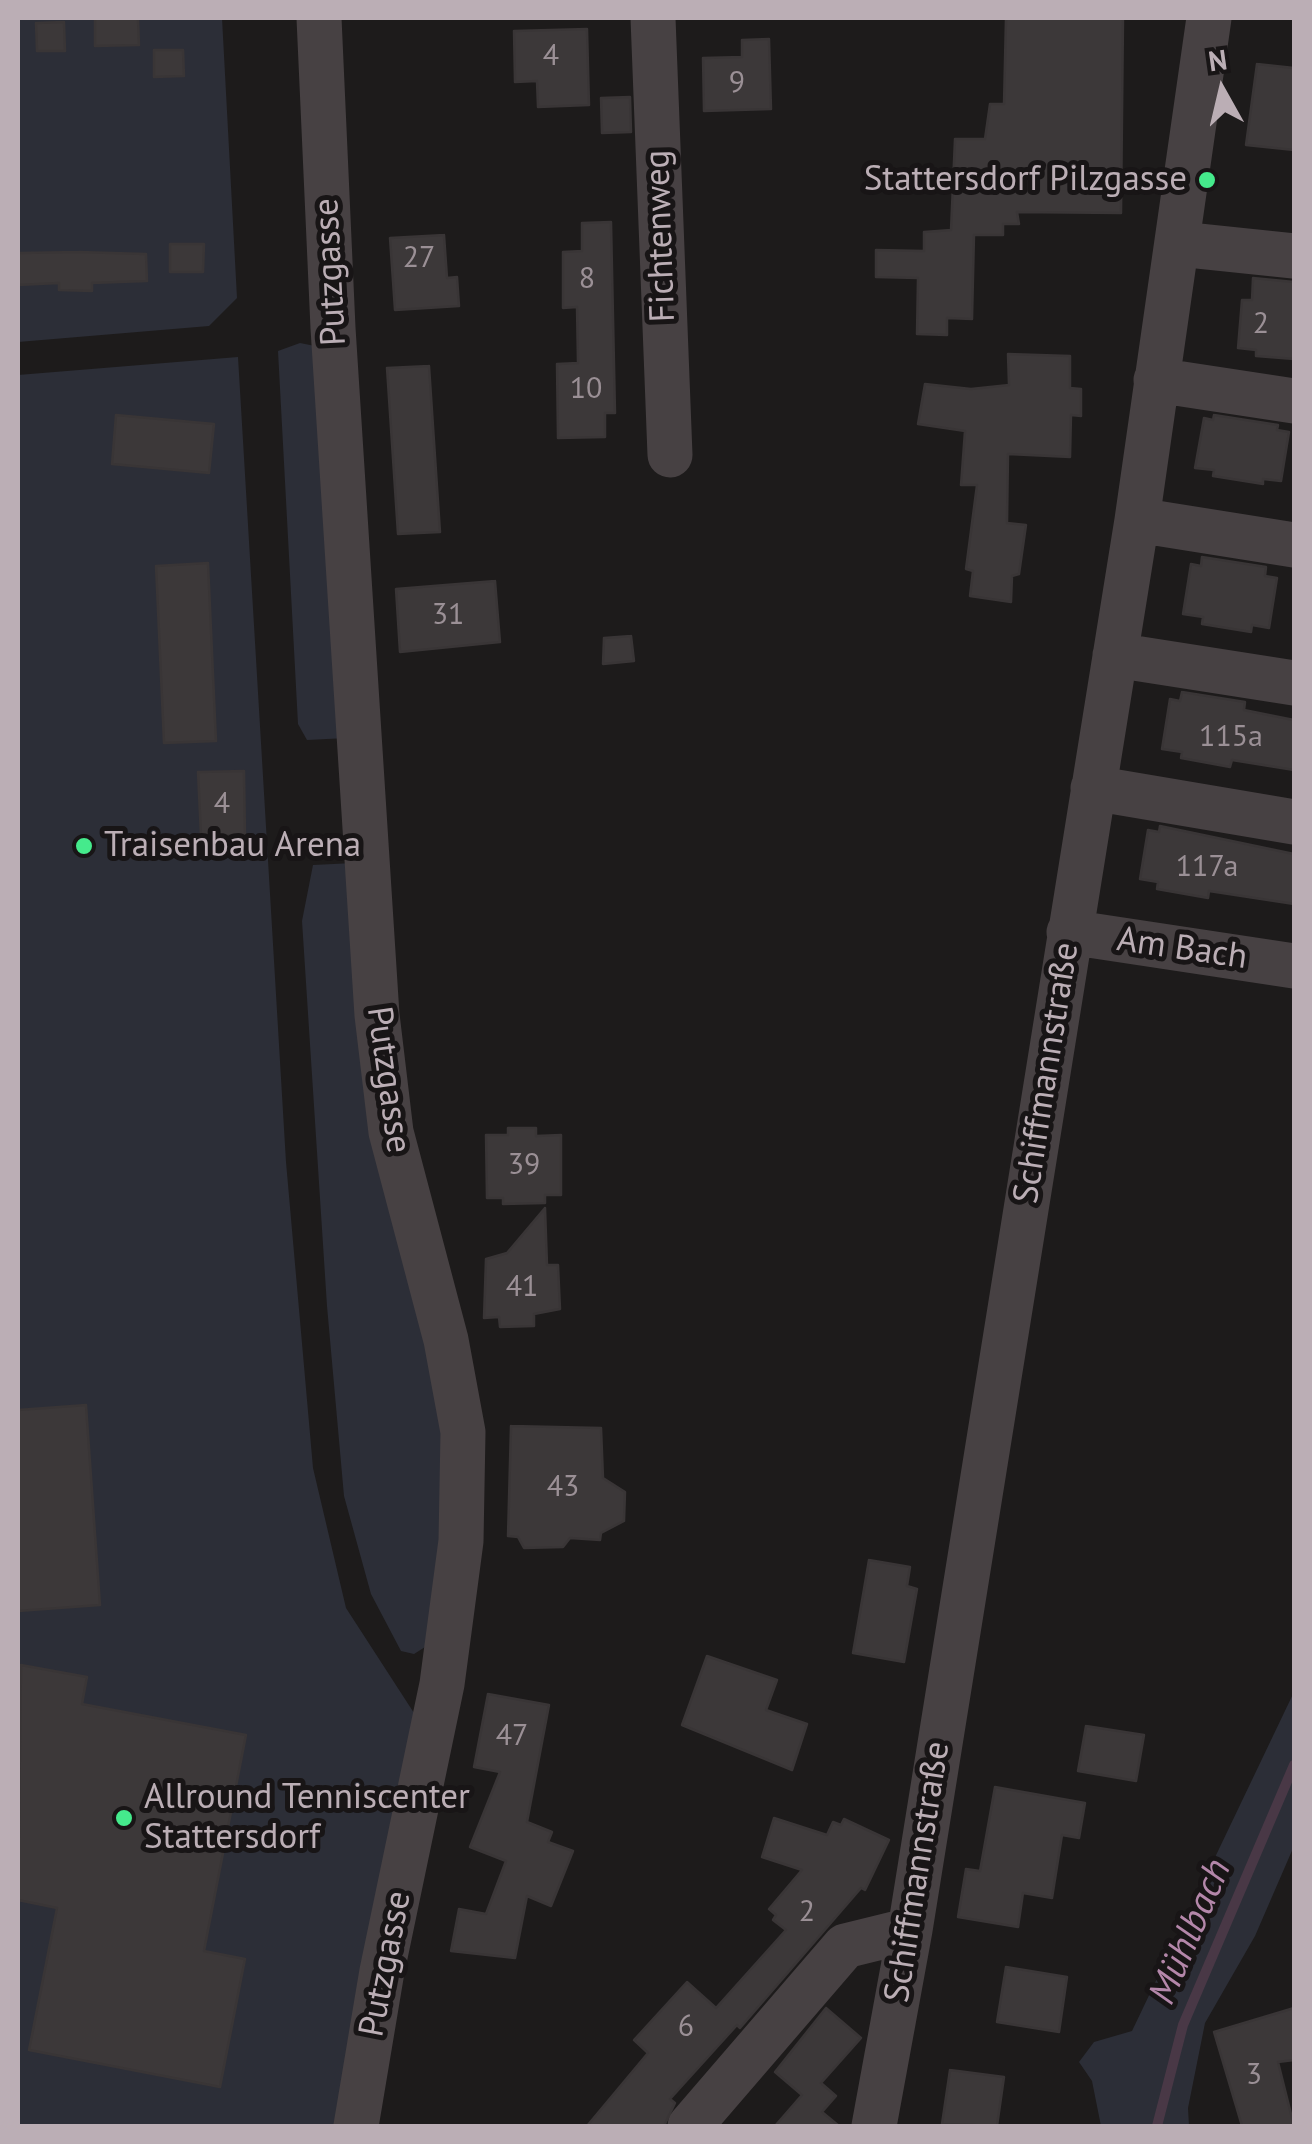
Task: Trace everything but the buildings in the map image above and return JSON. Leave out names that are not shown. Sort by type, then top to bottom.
[{"type":"street","name":"Putzgasse","points":[[320,18],[333,328],[377,1016],[391,1132],[446,1340],[463,1432],[462,1540],[442,1684],[382,1971],[356,2126]]},
{"type":"street","name":"Fichtenweg","points":[[653,18],[670,455]]},
{"type":"street","name":"Schiffmannstraße","points":[[874,2126],[910,1930],[1137,520],[1210,18]]},
{"type":"street","points":[[1178,244],[1294,256]]},
{"type":"street","points":[[1156,380],[1294,401]]},
{"type":"street","points":[[1137,520],[1294,545]]},
{"type":"street","points":[[1114,655],[1294,683]]},
{"type":"street","points":[[1093,788],[1294,822]]},
{"type":"street","name":"Am Bach","points":[[1069,932],[1294,966]]},
{"type":"street","points":[[690,2126],[845,1946],[910,1930]]},
{"type":"shaded area","points":[[18,18],[222,18],[237,298],[209,326],[18,342]]},
{"type":"shaded area","points":[[300,343],[320,347],[347,738],[307,740],[298,724],[278,351]]},
{"type":"shaded area","points":[[238,357],[286,1162],[313,1468],[346,1608],[414,1713],[335,2126],[18,2126],[18,375]]},
{"type":"shaded area","points":[[354,863],[448,1437],[433,1642],[414,1654],[401,1651],[371,1594],[344,1496],[327,1306],[302,921],[313,865]]},
{"type":"shaded area","points":[[1294,1692],[1294,1846],[1255,1936],[1205,2023],[1188,2108],[1189,2126],[1101,2126],[1092,2081],[1079,2062],[1094,2042],[1132,2031]]},
{"type":"waterway","name":"Mühlbach","points":[[1157,2126],[1183,2025],[1294,1765]]},
{"type":"place","name":"Stattersdorf Pilzgasse","points":[[1207,180]]},
{"type":"place","name":"Traisenbau Arena","points":[[84,846]]},
{"type":"place","name":"Allround Tenniscenter Stattersdorf","points":[[124,1818]]}]
